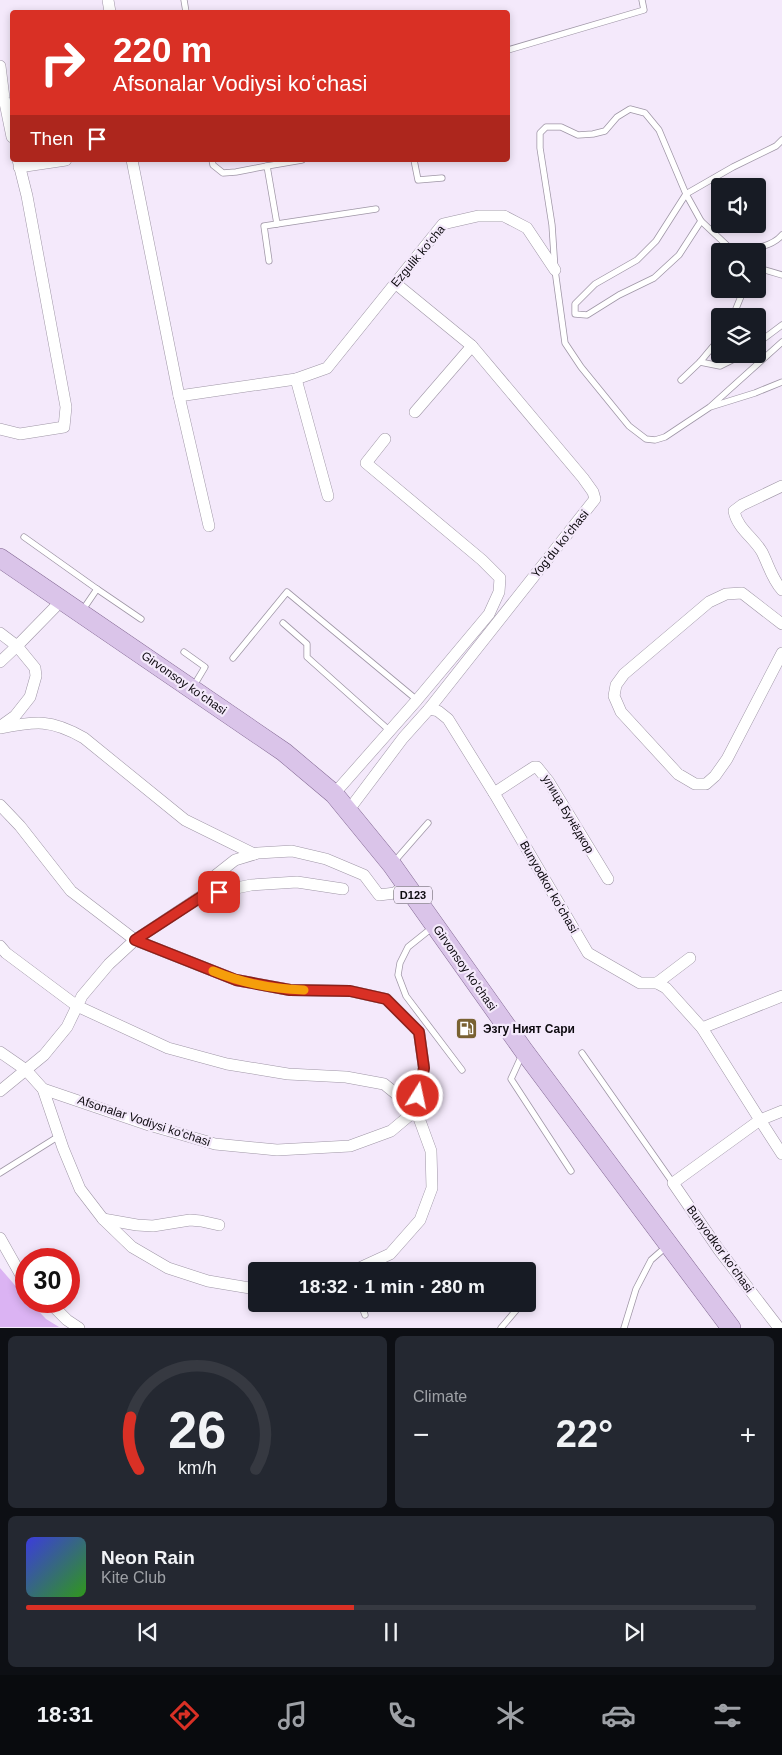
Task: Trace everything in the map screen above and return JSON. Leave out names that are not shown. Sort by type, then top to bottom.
[{"type":"main road","name":"Girvonsoy koʻchasi","points":[[0,558],[284,752],[334,794],[392,865],[524,1051],[731,1328]]},
{"type":"street","points":[[0,66],[10,127]]},
{"type":"street","points":[[0,429],[20,434],[28,433],[64,426],[66,419],[66,407],[34,233],[19,164],[42,162]]},
{"type":"street","points":[[132,162],[180,396],[209,526]]},
{"type":"street","name":"Ezgulik ko'cha","points":[[180,396],[296,379],[327,368],[443,224],[478,216],[504,216],[527,228],[555,270]]},
{"type":"street","points":[[395,283],[472,346],[415,412]]},
{"type":"street","name":"Yogʻdu koʻchasi","points":[[348,811],[595,499],[584,478],[472,346]]},
{"type":"street","points":[[296,379],[328,496]]},
{"type":"street","points":[[334,794],[417,700],[489,614],[499,592],[500,578],[482,560],[366,463],[385,439]]},
{"type":"street","points":[[782,486],[742,505],[734,511],[735,520],[761,551],[774,582],[782,590]]},
{"type":"street","points":[[782,624],[742,593],[726,594],[709,602],[624,674],[616,685],[614,696],[621,712],[678,774],[695,784],[706,784],[715,776],[727,759],[782,652]]},
{"type":"street","points":[[0,662],[62,600]]},
{"type":"street","points":[[0,633],[17,646],[35,668],[36,676],[30,697],[15,716],[0,728]]},
{"type":"street","name":"Bunyodkor koʻchasi","points":[[429,709],[438,711],[448,719],[494,793],[588,954],[640,983],[657,983]]},
{"type":"street","points":[[0,728],[25,723],[51,724],[66,728],[84,738],[185,820],[254,854]]},
{"type":"street","name":"улица Бунёдкор","points":[[494,793],[534,767],[538,767],[608,880]]},
{"type":"street","points":[[0,805],[20,826],[71,891],[135,940],[236,980],[290,990],[350,991],[386,999],[419,1032],[424,1068],[416,1110]]},
{"type":"street","points":[[204,895],[216,875],[234,860],[254,854],[292,851],[326,860],[364,875],[380,895],[396,893],[406,884]]},
{"type":"street","points":[[0,1091],[44,1055],[67,1027],[82,996],[109,964],[135,940],[204,895],[251,885],[297,882],[343,889]]},
{"type":"street","points":[[0,946],[6,953],[77,1006],[168,1048],[227,1064],[288,1074],[346,1077],[384,1084],[416,1110],[432,1151],[432,1188],[420,1220],[390,1254],[373,1262]]},
{"type":"street","points":[[690,958],[657,983],[666,988],[702,1028],[782,1154]]},
{"type":"street","points":[[702,1028],[782,996]]},
{"type":"street","name":"Afsonalar Vodiysi koʻchasi","points":[[0,1052],[26,1070],[43,1089],[80,1189],[103,1219],[132,1247],[168,1268],[208,1281],[248,1288]]},
{"type":"street","name":"Afsonalar Vodiysi koʻchasi","points":[[43,1089],[149,1125],[214,1144],[277,1150],[350,1146],[391,1131],[416,1110]]},
{"type":"street","points":[[673,1183],[760,1120],[782,1111]]},
{"type":"street","name":"Bunyodkor koʻchasi","points":[[673,1183],[719,1250],[779,1328]]},
{"type":"street","points":[[103,1219],[153,1226],[190,1220],[218,1225]]},
{"type":"street","points":[[0,1238],[15,1265]]},
{"type":"street","points":[[60,1313],[79,1328]]},
{"type":"lane","points":[[510,49],[644,10],[642,0]]},
{"type":"lane","points":[[724,243],[701,221],[686,194],[659,130],[645,113],[630,109],[617,117],[605,131],[593,134],[578,135],[561,127],[546,127],[540,133],[540,148],[552,225],[555,270],[565,342],[581,367],[629,426],[646,439],[655,440],[665,437],[710,407],[782,342]]},
{"type":"lane","points":[[701,221],[679,255],[654,278],[619,295],[587,315],[575,314],[575,304],[595,284],[637,260],[656,241],[686,194],[733,167],[776,146],[782,140]]},
{"type":"lane","points":[[212,162],[213,165],[223,173],[290,162]]},
{"type":"lane","points":[[414,162],[418,180],[442,178]]},
{"type":"lane","points":[[267,166],[277,224]]},
{"type":"lane","points":[[269,261],[264,226],[376,209]]},
{"type":"lane","points":[[766,244],[776,242],[782,235]]},
{"type":"lane","points":[[766,270],[782,275]]},
{"type":"lane","points":[[766,337],[782,325]]},
{"type":"lane","points":[[681,380],[711,349]]},
{"type":"lane","points":[[700,362],[720,366],[726,363]]},
{"type":"lane","points":[[710,407],[755,393],[782,382]]},
{"type":"lane","points":[[24,537],[141,619]]},
{"type":"lane","points":[[81,612],[97,589]]},
{"type":"lane","points":[[233,658],[287,592],[417,700]]},
{"type":"lane","points":[[283,623],[307,644],[307,657],[390,731]]},
{"type":"lane","points":[[184,652],[205,667],[192,688]]},
{"type":"lane","points":[[392,865],[428,823]]},
{"type":"lane","points":[[435,926],[408,947],[400,963],[398,976],[406,996],[462,1070]]},
{"type":"lane","points":[[524,1051],[511,1079],[571,1171]]},
{"type":"lane","points":[[582,1053],[673,1183]]},
{"type":"lane","points":[[0,1173],[59,1136]]},
{"type":"lane","points":[[624,1328],[636,1289],[651,1260],[668,1245]]},
{"type":"lane","points":[[364,1312],[365,1316]]},
{"type":"lane","points":[[501,1328],[515,1312]]},
{"type":"shaded area","points":[[0,1268],[15,1285],[15,1313],[40,1313],[59,1327],[0,1327]]},
{"type":"slow traffic","points":[[213,971],[236,980],[290,990],[304,990]]},
{"type":"place","name":"Эзгу Ният Сари","points":[[467,1029]]},
{"type":"route","points":[[219,892],[204,895],[135,940],[236,980],[290,990],[350,991],[386,999],[419,1032],[424,1068],[418,1096]]}]
